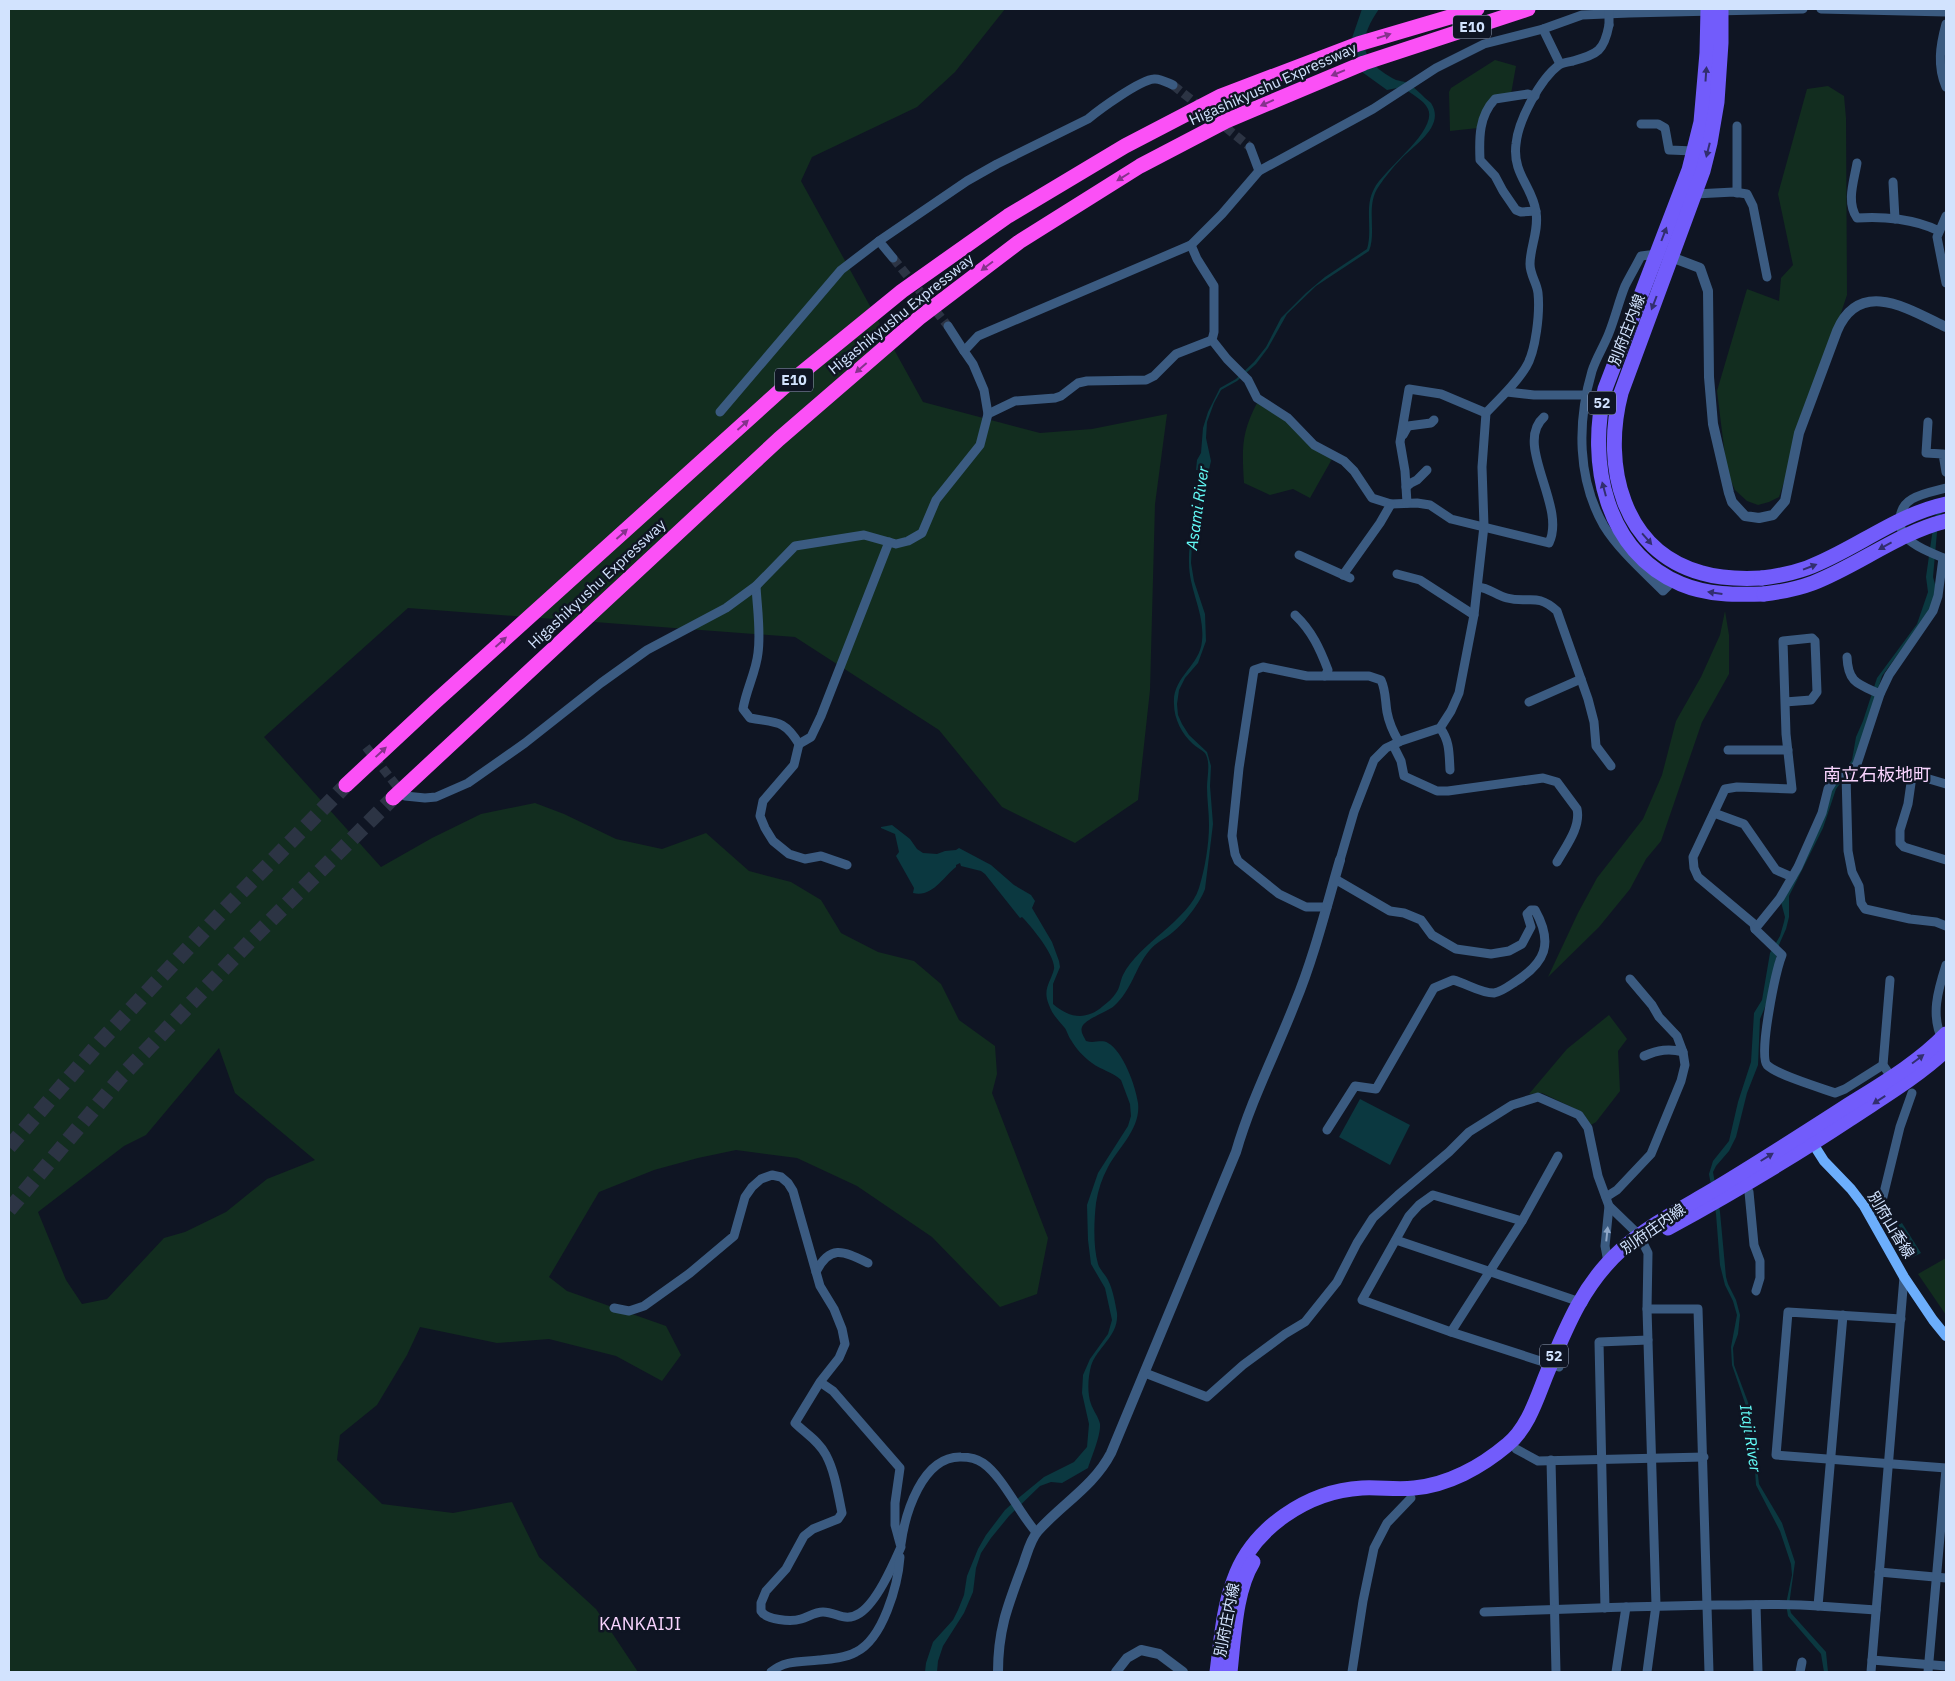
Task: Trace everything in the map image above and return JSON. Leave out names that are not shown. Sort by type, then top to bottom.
[{"type":"highway","name":"Higashikyushu Expressway","points":[[346,785],[783,388],[902,291],[1008,216],[1125,146],[1221,96],[1411,27],[1477,9]]},
{"type":"highway","name":"Higashikyushu Expressway","points":[[399,797],[779,439],[919,318],[1019,242],[1140,166],[1226,121],[1312,83],[1364,63],[1528,9]]},
{"type":"main road","name":"別府庄内線","points":[[1715,10],[1701,122],[1694,151],[1616,411],[1613,447],[1618,484],[1624,502],[1649,542],[1672,561],[1701,573],[1717,577],[1762,578],[1796,572],[1814,565],[1897,521],[1932,507],[1946,504]]},
{"type":"main road","name":"別府庄内線","points":[[1715,10],[1720,53],[1714,122],[1706,162],[1695,194],[1664,255],[1612,369],[1601,407],[1598,427],[1598,454],[1603,487],[1616,522],[1632,546],[1651,567],[1682,585],[1716,593],[1764,594],[1812,584],[1902,537],[1946,521]]},
{"type":"main road","name":"別府庄内線","points":[[1217,1672],[1225,1618],[1234,1578],[1249,1552],[1268,1530],[1298,1507],[1328,1494],[1362,1488],[1411,1488],[1439,1484],[1467,1472],[1496,1454],[1514,1438],[1533,1407],[1577,1323],[1583,1303],[1608,1262],[1642,1239],[1809,1138],[1901,1086],[1945,1042]]},
{"type":"main road","name":"別府山香線","points":[[1809,1138],[1824,1161],[1858,1197],[1904,1277],[1946,1336]]},
{"type":"main road","name":"別府庄内線","points":[[1583,1303],[1642,1239]]},
{"type":"main road","name":"別府庄内線","points":[[1230,1672],[1241,1595],[1246,1577],[1258,1554],[1276,1534],[1308,1511],[1339,1500],[1364,1496],[1411,1498],[1445,1492],[1467,1483],[1516,1449],[1534,1424],[1555,1365]]},
{"type":"street","points":[[998,1672],[999,1644],[1004,1615],[1035,1530],[1076,1496],[1105,1464],[1145,1373],[1236,1152],[1244,1124],[1295,1004],[1327,907],[1354,812],[1374,760],[1386,748],[1396,743],[1440,728],[1451,711],[1459,693],[1474,615],[1484,526],[1482,467],[1486,413],[1507,392],[1527,366],[1534,344],[1538,292],[1531,274],[1530,262],[1536,236],[1536,211],[1515,158],[1519,130],[1535,96],[1550,73],[1560,64],[1588,57],[1600,50],[1606,42],[1609,9]]},
{"type":"street","points":[[964,351],[978,336],[1192,246],[1259,171],[1394,96],[1436,68],[1484,44],[1543,29],[1582,15],[1803,9]]},
{"type":"street","points":[[1821,9],[1946,12]]},
{"type":"street","points":[[1946,24],[1939,53],[1946,87]]},
{"type":"street","points":[[1543,29],[1560,64]]},
{"type":"street","points":[[720,412],[841,270],[879,241],[967,181],[1088,119],[1100,109],[1144,82],[1156,78],[1173,85]]},
{"type":"street","points":[[1535,96],[1528,94],[1495,100],[1490,105],[1480,130],[1480,160],[1496,176],[1502,191],[1516,210],[1521,212],[1536,211]]},
{"type":"street","points":[[1641,124],[1658,124],[1665,128],[1669,150],[1694,151]]},
{"type":"street","points":[[1737,126],[1737,193]]},
{"type":"street","points":[[1250,147],[1259,171]]},
{"type":"street","points":[[1857,164],[1851,198],[1852,210],[1857,218],[1895,219],[1931,227],[1939,231]]},
{"type":"street","points":[[1893,182],[1895,219]]},
{"type":"street","points":[[1695,194],[1747,194],[1753,206],[1767,277]]},
{"type":"street","points":[[1946,216],[1937,237],[1944,259],[1946,283]]},
{"type":"street","points":[[879,241],[893,258]]},
{"type":"street","points":[[1192,246],[1197,259],[1214,286],[1214,332],[1212,340]]},
{"type":"street","points":[[1649,577],[1605,528],[1594,505],[1586,477],[1581,445],[1584,406],[1593,369],[1608,335],[1626,285],[1641,256],[1664,255],[1700,268],[1708,291],[1709,377],[1713,424],[1728,493],[1738,510],[1749,518],[1773,515],[1785,501],[1799,433],[1837,330],[1841,321],[1850,310],[1866,302],[1886,301],[1946,327]]},
{"type":"street","points":[[399,797],[436,797],[468,783],[525,743],[601,683],[647,650],[726,608],[756,586],[796,546],[864,535],[896,544],[908,542],[922,533],[936,500],[980,445],[988,414],[984,390],[973,364],[948,326]]},
{"type":"street","points":[[1212,340],[1227,359],[1248,380],[1257,398],[1288,418],[1314,445],[1344,461],[1354,471],[1372,498],[1391,504],[1418,503],[1430,505],[1442,515],[1451,519],[1549,542],[1552,535],[1553,517],[1535,450],[1534,430],[1538,422],[1544,417]]},
{"type":"street","points":[[988,414],[1015,401],[1061,396],[1078,384],[1087,381],[1146,380],[1154,376],[1176,354],[1212,340]]},
{"type":"street","points":[[1406,503],[1406,487],[1400,442],[1409,389],[1441,394],[1486,413]]},
{"type":"street","points":[[1507,392],[1534,395],[1586,395]]},
{"type":"street","points":[[1400,442],[1408,426],[1431,423],[1434,420]]},
{"type":"street","points":[[1928,422],[1926,453],[1943,454],[1946,472]]},
{"type":"street","points":[[1406,487],[1421,477],[1427,470]]},
{"type":"street","points":[[1755,929],[1780,898],[1792,877],[1819,820],[1828,789],[1838,773],[1846,774],[1852,772],[1857,764],[1888,675],[1933,611],[1945,558],[1928,552],[1915,544],[1904,534],[1899,524],[1901,512],[1908,502],[1946,488]]},
{"type":"street","points":[[1299,555],[1347,576],[1391,504]]},
{"type":"street","points":[[848,865],[821,856],[805,859],[789,854],[773,841],[760,816],[763,801],[794,765],[799,744],[811,736],[821,716],[889,542]]},
{"type":"street","points":[[1397,574],[1420,580],[1474,615]]},
{"type":"street","points":[[756,586],[759,652],[745,694],[743,709],[750,718],[775,721],[790,729],[799,744]]},
{"type":"street","points":[[1478,587],[1486,588],[1511,600],[1537,599],[1548,602],[1557,611],[1594,722],[1596,746],[1611,766]]},
{"type":"street","points":[[1295,615],[1308,628],[1317,643],[1328,670],[1325,676]]},
{"type":"street","points":[[1785,702],[1811,700],[1817,692],[1815,641],[1812,638],[1784,641],[1785,702],[1786,734],[1792,789],[1737,787],[1725,789],[1693,857],[1694,868],[1698,877],[1754,924],[1755,929],[1782,955],[1766,1026],[1764,1058],[1768,1065],[1787,1076],[1835,1093],[1845,1090],[1883,1065]]},
{"type":"street","points":[[1847,657],[1847,671],[1857,684],[1880,694]]},
{"type":"street","points":[[1327,907],[1306,907],[1279,894],[1238,861],[1232,836],[1239,768],[1254,670],[1263,666],[1307,676],[1369,676],[1380,680],[1386,690],[1387,711],[1404,776],[1437,791],[1543,778],[1557,782],[1577,808],[1578,814],[1575,828],[1557,862]]},
{"type":"street","points":[[1529,702],[1581,679]]},
{"type":"street","points":[[1440,728],[1446,736],[1450,770]]},
{"type":"street","points":[[1728,750],[1788,750]]},
{"type":"street","points":[[1846,774],[1848,852],[1852,872],[1859,886],[1861,903],[1865,909],[1910,919],[1936,922],[1946,926]]},
{"type":"street","points":[[1946,784],[1919,776],[1912,776],[1908,804],[1900,830],[1900,843],[1904,847],[1946,860]]},
{"type":"street","points":[[1714,813],[1744,824],[1776,870],[1792,877]]},
{"type":"street","points":[[1327,1130],[1355,1086],[1376,1089],[1434,988],[1453,980],[1486,991],[1499,992],[1534,970],[1544,953],[1545,940],[1539,917],[1535,910],[1531,910],[1527,914],[1531,928],[1522,944],[1508,951],[1491,954],[1456,949],[1432,935],[1421,920],[1404,913],[1390,911],[1335,879]]},
{"type":"street","points":[[1945,1042],[1936,1015],[1936,1002],[1946,965]]},
{"type":"street","points":[[1606,1197],[1617,1190],[1646,1162],[1651,1154],[1682,1081],[1685,1065],[1683,1052],[1677,1036],[1659,1017],[1652,1005],[1630,979]]},
{"type":"street","points":[[1871,1218],[1880,1209],[1900,1127],[1901,1086],[1883,1065],[1890,980]]},
{"type":"street","points":[[1644,1056],[1655,1051],[1670,1049],[1683,1052]]},
{"type":"street","points":[[1145,1373],[1207,1397],[1250,1360],[1305,1322],[1337,1282],[1357,1244],[1374,1218],[1469,1132],[1512,1105],[1538,1097],[1579,1115],[1588,1128],[1598,1176],[1610,1206],[1642,1239],[1648,1253],[1647,1309],[1656,1606],[1647,1672]]},
{"type":"street","points":[[1451,1332],[1522,1220],[1558,1156]]},
{"type":"street","points":[[614,1308],[629,1312],[644,1306],[690,1273],[734,1236],[745,1197],[761,1179],[772,1175],[781,1177],[793,1191],[820,1286],[840,1322],[845,1344],[838,1358],[820,1382],[795,1423],[813,1438],[825,1454],[832,1472],[842,1513],[838,1519],[813,1529],[804,1536],[786,1569],[766,1591],[761,1603],[761,1611],[766,1616],[790,1620],[802,1619],[819,1612],[828,1612],[843,1617],[857,1614],[865,1609],[884,1582],[901,1547],[895,1525],[895,1503],[900,1468],[833,1391],[820,1382]]},
{"type":"street","points":[[1742,1180],[1749,1192],[1754,1245],[1760,1261],[1760,1278],[1756,1291]]},
{"type":"street","points":[[1522,1220],[1433,1196],[1419,1205],[1409,1216],[1362,1300],[1451,1332],[1555,1365]]},
{"type":"street","points":[[1608,1262],[1605,1246],[1610,1206]]},
{"type":"street","points":[[1396,1240],[1490,1270],[1583,1303]]},
{"type":"street","points":[[816,1272],[823,1258],[831,1254],[844,1253],[868,1263]]},
{"type":"street","points":[[1871,1672],[1904,1277]]},
{"type":"street","points":[[1647,1309],[1698,1309],[1704,1457],[1709,1672]]},
{"type":"street","points":[[1900,1320],[1788,1312],[1776,1455],[1946,1468],[1941,1578],[1928,1668]]},
{"type":"street","points":[[1818,1606],[1843,1316]]},
{"type":"street","points":[[1606,1608],[1599,1342],[1648,1340]]},
{"type":"street","points":[[1516,1449],[1538,1461],[1704,1457]]},
{"type":"street","points":[[771,1672],[782,1665],[794,1662],[849,1655],[862,1649],[869,1643],[889,1605],[899,1568],[908,1508],[913,1497],[930,1473],[945,1460],[956,1457],[971,1458],[984,1463],[1035,1530]]},
{"type":"street","points":[[1552,1460],[1556,1672]]},
{"type":"street","points":[[1352,1672],[1374,1548],[1387,1523],[1411,1498]]},
{"type":"street","points":[[1879,1572],[1941,1578]]},
{"type":"street","points":[[1484,1612],[1781,1603],[1876,1610]]},
{"type":"street","points":[[1756,1605],[1758,1672]]},
{"type":"street","points":[[1616,1672],[1626,1607]]},
{"type":"street","points":[[1116,1672],[1127,1658],[1141,1650],[1159,1654],[1183,1672]]},
{"type":"street","points":[[1872,1660],[1928,1668],[1946,1666]]},
{"type":"street","points":[[1800,1672],[1802,1662]]},
{"type":"shaded area","points":[[9,9],[1005,9],[955,72],[917,107],[812,157],[801,181],[923,402],[1040,433],[1092,429],[1167,414],[1155,504],[1150,690],[1138,800],[1075,843],[1002,807],[939,730],[795,637],[408,608],[264,737],[381,867],[432,838],[481,814],[535,803],[564,814],[616,839],[662,849],[706,833],[749,871],[791,882],[821,900],[841,933],[878,952],[914,961],[941,984],[959,1020],[995,1046],[997,1074],[992,1093],[1048,1238],[1037,1294],[1000,1307],[932,1237],[857,1186],[797,1158],[736,1150],[654,1170],[599,1192],[549,1277],[567,1291],[666,1326],[681,1355],[662,1381],[616,1356],[549,1339],[497,1343],[420,1327],[407,1355],[377,1405],[340,1435],[337,1460],[382,1504],[453,1513],[512,1502],[539,1557],[596,1609],[638,1672],[9,1672]],"holes":[[[219,1048],[235,1093],[315,1160],[267,1179],[226,1212],[185,1232],[164,1238],[107,1299],[82,1304],[66,1280],[38,1212],[124,1146],[146,1135]]]},
{"type":"shaded area","points":[[1362,9],[1379,9],[1367,31],[1365,50],[1369,58],[1384,73],[1410,85],[1431,103],[1435,111],[1434,119],[1432,127],[1395,165],[1375,193],[1369,251],[1316,286],[1287,314],[1268,348],[1256,364],[1237,381],[1221,390],[1207,422],[1206,438],[1211,461],[1192,542],[1191,563],[1194,581],[1205,614],[1206,641],[1198,663],[1185,678],[1179,690],[1177,704],[1178,715],[1182,724],[1189,735],[1207,752],[1211,766],[1210,786],[1213,824],[1205,889],[1196,906],[1182,924],[1149,951],[1120,1000],[1111,1008],[1087,1021],[1082,1027],[1086,1041],[1105,1042],[1114,1047],[1124,1061],[1132,1079],[1138,1103],[1138,1112],[1133,1129],[1106,1171],[1100,1184],[1096,1203],[1094,1233],[1096,1257],[1114,1296],[1117,1313],[1115,1328],[1094,1359],[1089,1375],[1088,1390],[1090,1400],[1100,1424],[1100,1429],[1088,1468],[1062,1483],[1051,1482],[1040,1486],[1009,1516],[991,1538],[981,1553],[976,1568],[973,1592],[964,1613],[943,1646],[937,1672],[925,1672],[933,1642],[953,1620],[958,1610],[964,1595],[967,1576],[986,1535],[1005,1510],[1016,1500],[1044,1477],[1074,1462],[1087,1447],[1089,1424],[1082,1393],[1083,1375],[1090,1359],[1108,1334],[1112,1320],[1105,1288],[1091,1264],[1087,1205],[1098,1173],[1128,1126],[1131,1116],[1130,1104],[1121,1080],[1089,1061],[1075,1047],[1065,1028],[1055,1017],[1046,994],[1054,963],[1042,941],[1031,927],[1022,917],[1020,918],[985,874],[981,871],[961,866],[960,863],[932,890],[920,894],[913,893],[914,888],[896,856],[899,852],[895,834],[881,827],[892,825],[910,839],[917,849],[923,853],[937,854],[959,848],[991,865],[1014,885],[1031,895],[1035,901],[1032,908],[1052,942],[1059,961],[1060,967],[1053,984],[1053,1004],[1071,1015],[1084,1016],[1090,1014],[1097,1011],[1110,1000],[1117,991],[1123,975],[1130,964],[1185,911],[1193,900],[1199,888],[1205,865],[1208,840],[1208,761],[1205,753],[1193,744],[1182,731],[1175,715],[1174,704],[1177,686],[1196,658],[1202,641],[1201,621],[1191,583],[1189,554],[1201,493],[1200,470],[1196,470],[1197,460],[1201,453],[1203,428],[1208,412],[1220,388],[1236,379],[1254,362],[1266,347],[1281,318],[1325,277],[1367,249],[1369,242],[1369,211],[1374,189],[1380,181],[1418,139],[1429,118],[1426,106],[1413,94],[1402,87],[1387,90],[1362,72],[1352,38]]},
{"type":"shaded area","points":[[1495,60],[1516,66],[1511,94],[1502,95],[1478,128],[1450,131],[1449,92],[1451,88]]},
{"type":"shaded area","points":[[1828,86],[1844,96],[1846,118],[1847,295],[1779,497],[1758,505],[1747,501],[1735,490],[1727,472],[1717,391],[1747,289],[1779,301],[1781,278],[1793,265],[1778,194],[1807,89]]},
{"type":"shaded area","points":[[1257,403],[1289,423],[1332,459],[1310,498],[1293,489],[1270,495],[1244,483],[1245,433]]},
{"type":"shaded area","points":[[1942,512],[1938,521],[1933,577],[1936,588],[1931,609],[1882,676],[1858,752],[1848,773],[1836,789],[1823,828],[1789,896],[1789,917],[1778,947],[1770,995],[1760,1019],[1758,1065],[1747,1093],[1736,1137],[1729,1151],[1713,1172],[1720,1212],[1726,1277],[1740,1315],[1738,1334],[1733,1348],[1734,1365],[1749,1405],[1750,1436],[1757,1455],[1759,1484],[1782,1523],[1795,1562],[1789,1605],[1791,1613],[1826,1652],[1828,1672],[1824,1672],[1821,1654],[1788,1616],[1786,1604],[1792,1575],[1791,1564],[1780,1531],[1756,1485],[1754,1456],[1746,1437],[1746,1406],[1732,1365],[1731,1347],[1737,1315],[1725,1285],[1720,1265],[1716,1214],[1709,1174],[1713,1161],[1729,1141],[1738,1102],[1751,1062],[1754,1013],[1762,1000],[1770,953],[1780,936],[1785,917],[1781,902],[1832,788],[1852,760],[1856,737],[1877,678],[1917,624],[1928,592],[1926,577],[1934,521],[1936,514]]},
{"type":"shaded area","points":[[1725,611],[1729,635],[1729,674],[1702,722],[1661,841],[1646,859],[1630,889],[1599,927],[1548,977],[1578,913],[1597,878],[1643,819],[1662,775],[1676,721],[1701,677],[1720,635]]},
{"type":"shaded area","points":[[1609,1015],[1627,1039],[1618,1051],[1620,1091],[1596,1122],[1591,1125],[1582,1112],[1542,1093],[1529,1094],[1567,1049]]},
{"type":"shaded area","points":[[1360,1099],[1410,1125],[1390,1165],[1339,1137]]},
{"type":"shaded area","points":[[1902,1223],[1921,1253],[1911,1258],[1893,1228]]},
{"type":"shaded area","points":[[1946,1258],[1946,1315],[1918,1274]]},
{"type":"tunnel","points":[[1173,85],[1250,147]]},
{"type":"tunnel","points":[[893,258],[948,326]]},
{"type":"tunnel","points":[[366,747],[403,794]]},
{"type":"tunnel","points":[[9,1147],[100,1042],[221,913],[346,785]]},
{"type":"tunnel","points":[[9,1210],[121,1077],[254,937],[393,798]]},
{"type":"district","name":"南立石板地町","points":[[1877,775]]},
{"type":"district","name":"KANKAIJI","points":[[640,1624]]},
{"type":"water label","name":"Asami River","points":[[1197,508]]},
{"type":"water label","name":"Itaji River","points":[[1751,1438]]}]
